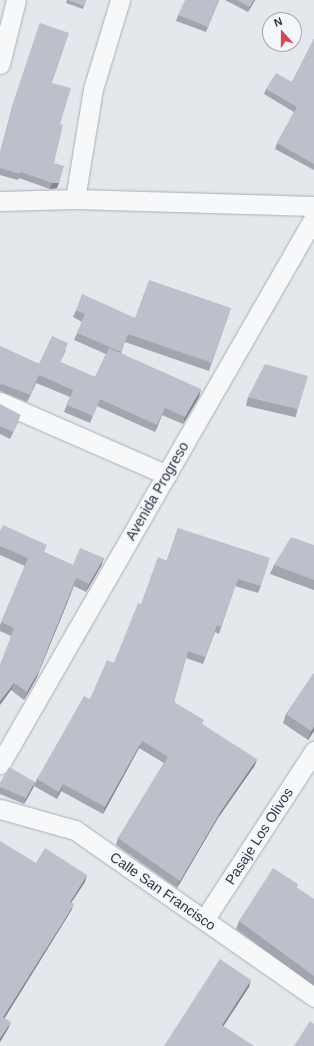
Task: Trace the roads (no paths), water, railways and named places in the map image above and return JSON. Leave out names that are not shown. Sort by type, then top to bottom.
[{"type":"street","points":[[0,64],[16,0]]},
{"type":"street","points":[[75,199],[93,89],[120,0]]},
{"type":"street","points":[[0,201],[75,199],[314,206]]},
{"type":"street","name":"Avenida Progreso","points":[[0,764],[314,218]]},
{"type":"street","points":[[0,402],[167,475]]},
{"type":"street","name":"Pasaje Los Olivos","points":[[204,920],[314,751]]},
{"type":"street","name":"Calle San Francisco","points":[[0,809],[75,830],[314,997]]}]
